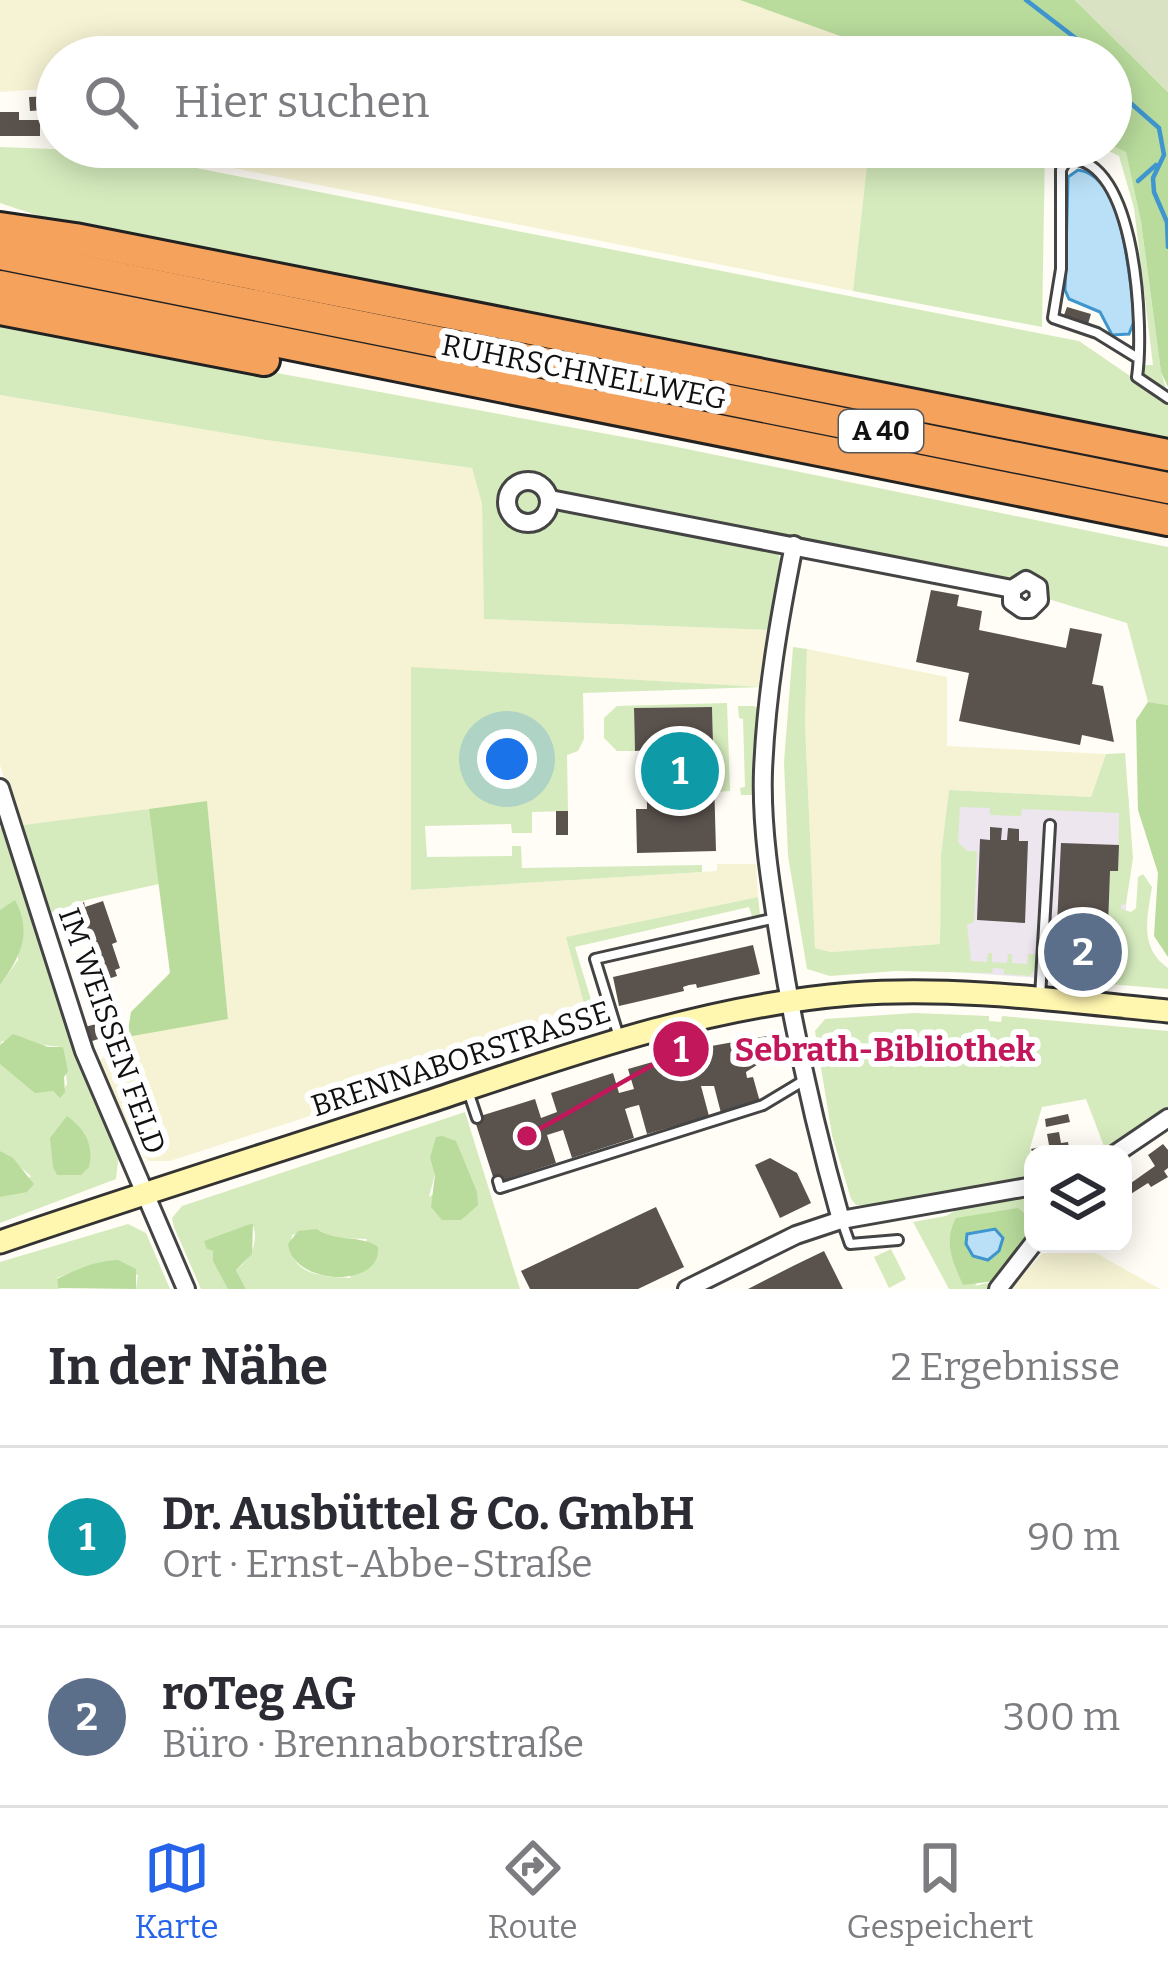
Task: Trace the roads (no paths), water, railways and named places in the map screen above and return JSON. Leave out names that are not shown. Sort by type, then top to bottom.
[{"type":"highway","points":[[0,216],[75,239]]},
{"type":"highway","points":[[0,228],[1168,455]]},
{"type":"highway","name":"RUHRSCHNELLWEG","points":[[0,254],[1168,488]]},
{"type":"highway","name":"RUHRSCHNELLWEG","points":[[0,286],[1168,520]]},
{"type":"highway","points":[[0,309],[256,359],[419,371]]},
{"type":"main road","name":"BRENNABORSTRASSE","points":[[0,1242],[620,1038],[700,1017],[789,1001],[917,992],[1168,1011]]},
{"type":"street","points":[[550,499],[1012,589]]},
{"type":"street","points":[[794,545],[776,638],[763,775],[789,1001],[804,1080],[841,1220]]},
{"type":"street","name":"IM WEISSEN FELD","points":[[0,788],[78,1035],[186,1289]]},
{"type":"street","points":[[1128,1145],[1168,1118]]},
{"type":"street","points":[[696,1287],[796,1235],[841,1220],[1024,1188]]},
{"type":"street","points":[[998,1289],[1026,1253]]},
{"type":"lane","points":[[1062,168],[1061,268],[1052,318],[1097,333],[1136,357]]},
{"type":"lane","points":[[1095,168],[1120,202],[1139,317],[1137,376],[1168,398]]},
{"type":"lane","points":[[1040,999],[1050,825]]},
{"type":"lane","points":[[620,1038],[595,959],[776,918]]},
{"type":"lane","points":[[499,1185],[763,1105],[804,1080]]},
{"type":"lane","points":[[467,1089],[477,1118]]},
{"type":"lane","points":[[841,1220],[850,1244],[898,1240]]},
{"type":"water","points":[[1078,170],[1094,176],[1115,209],[1135,319],[1129,334],[1112,335],[1100,312],[1069,299],[1065,290],[1068,177]]},
{"type":"water","points":[[995,1229],[1003,1238],[999,1251],[988,1260],[973,1256],[967,1234]]},
{"type":"waterway","points":[[1026,0],[1073,36]]},
{"type":"waterway","points":[[1132,104],[1159,128],[1164,155],[1153,178],[1154,192],[1167,222],[1168,247]]},
{"type":"waterway","points":[[1138,181],[1156,165]]},
{"type":"place","name":"Dr. Ausbüttel & Co. GmbH","points":[[680,771]]},
{"type":"place","name":"roTeg AG","points":[[1083,952]]},
{"type":"place","name":"Sebrath-Bibliothek","points":[[527,1136]]}]
